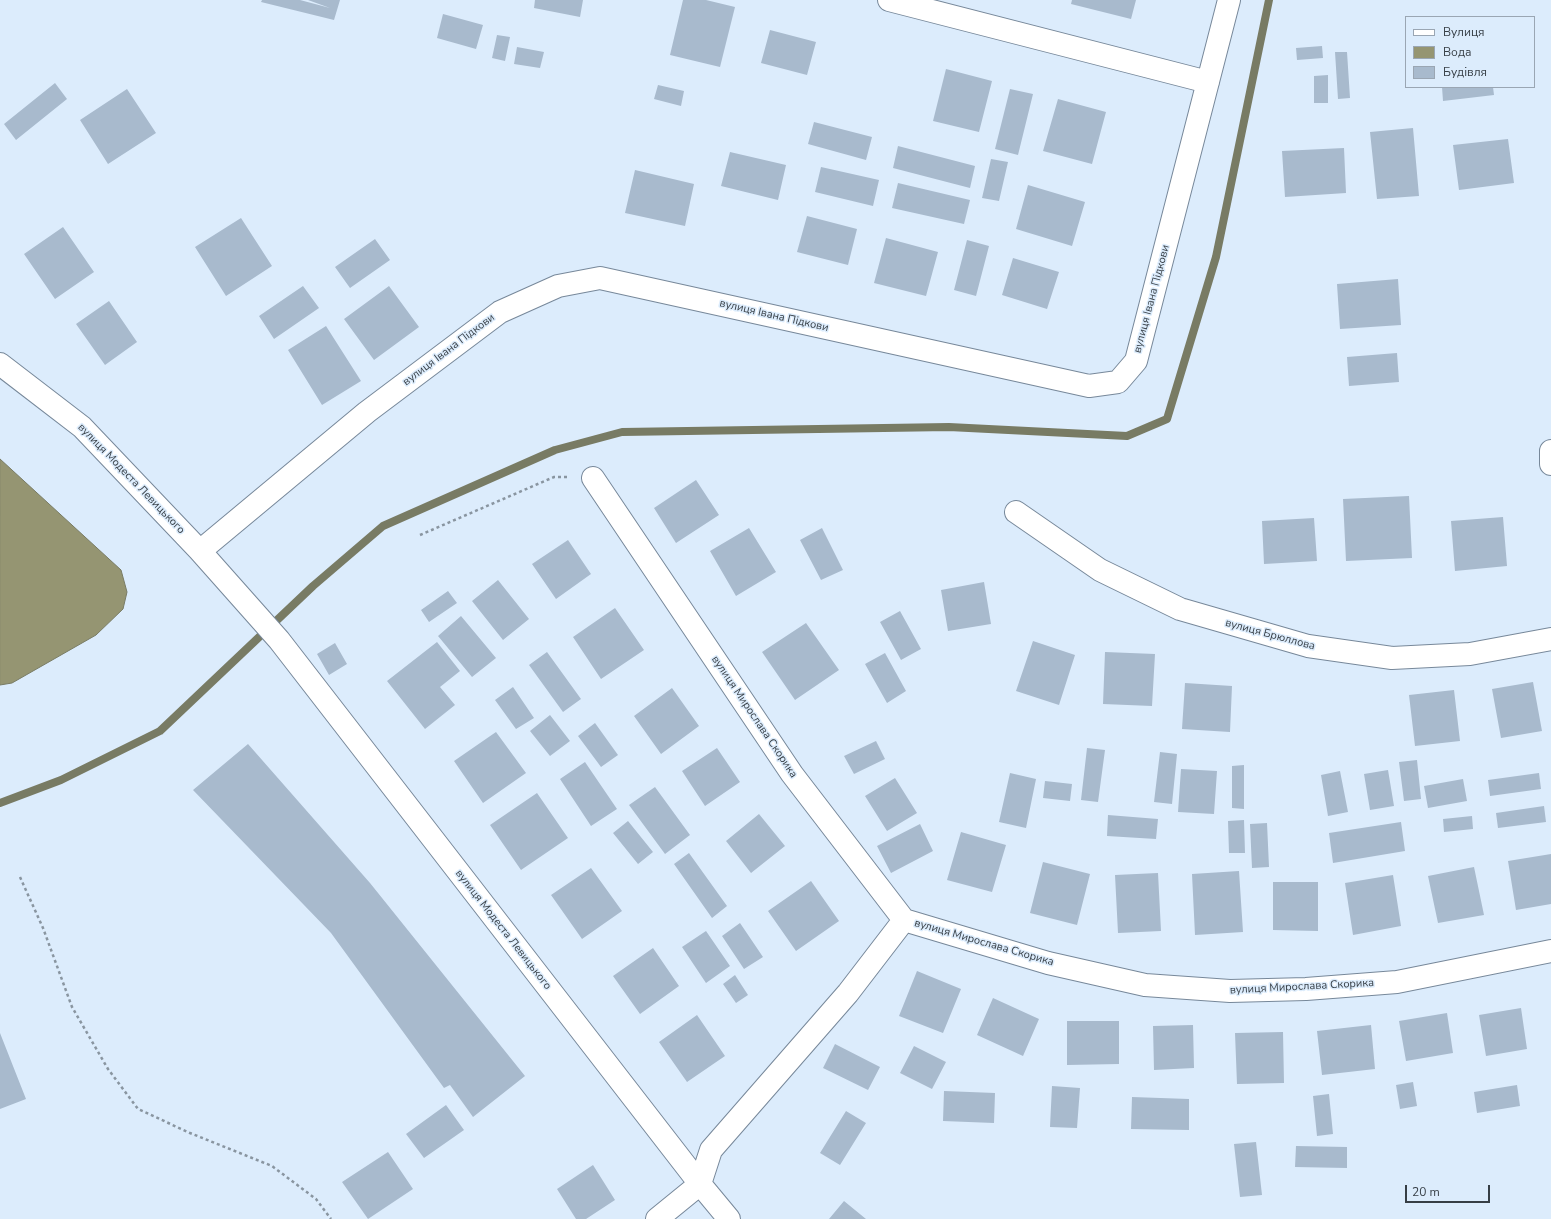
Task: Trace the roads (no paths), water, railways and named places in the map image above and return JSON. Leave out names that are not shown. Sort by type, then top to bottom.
[{"type":"street","points":[[889,0],[1208,82]]},
{"type":"street","name":"вулиця Івана Підкови","points":[[200,551],[367,412],[500,312],[558,286],[572,283],[600,278],[1089,386],[1118,382],[1136,361],[1229,0]]},
{"type":"street","name":"вулиця Модеста Левицького","points":[[0,364],[82,427],[200,551],[279,640],[700,1184],[729,1219]]},
{"type":"street","points":[[1551,451],[1551,464]]},
{"type":"street","name":"вулиця Мирослава Скорика","points":[[593,478],[792,774],[904,920],[1048,963],[1146,985],[1230,991],[1306,989],[1397,982],[1551,952]]},
{"type":"street","name":"вулиця Брюллова","points":[[1016,512],[1100,570],[1180,609],[1308,646],[1392,658],[1470,654],[1551,640]]},
{"type":"street","points":[[657,1219],[700,1184],[711,1150],[848,993],[904,920]]},
{"type":"water","points":[[0,459],[121,570],[127,592],[123,609],[96,635],[12,683],[0,685]]},
{"type":"waterway","points":[[0,803],[61,780],[160,731],[313,586],[383,526],[555,450],[622,432],[949,427],[1127,436],[1167,419],[1216,257],[1269,0]]}]
